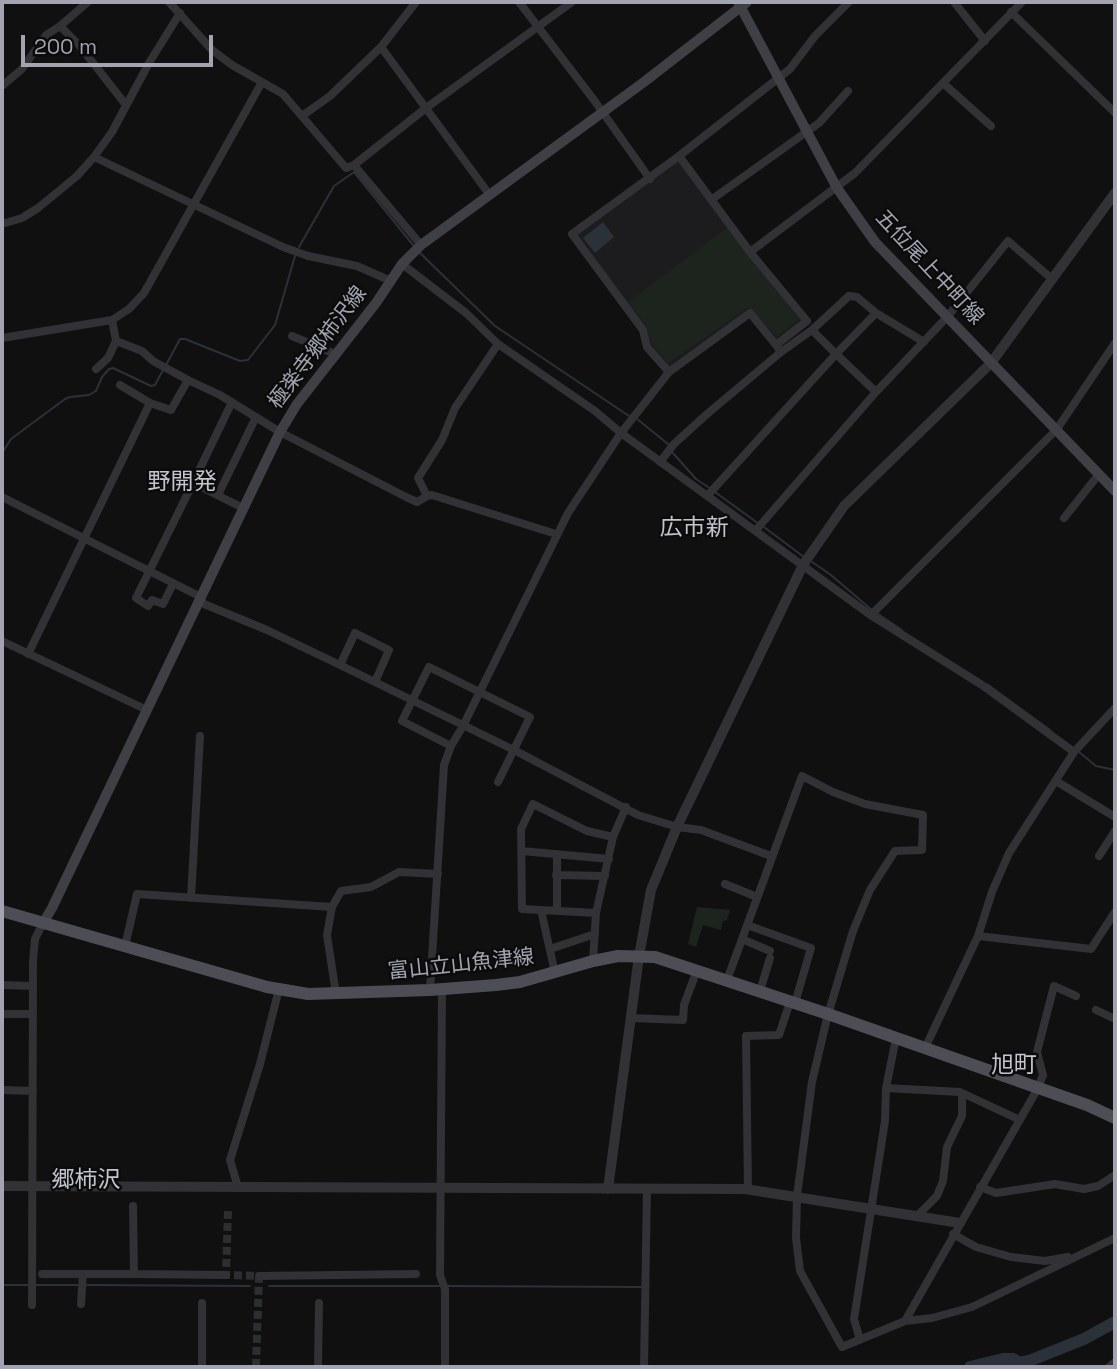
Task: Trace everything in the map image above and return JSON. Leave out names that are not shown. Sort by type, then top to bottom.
[{"type":"main road","name":"五位尾上中町線","points":[[742,3],[837,188],[875,242],[1115,491]]},
{"type":"main road","name":"極楽寺郷柿沢線","points":[[43,923],[280,432],[297,404],[402,264],[421,245],[644,82],[742,3]]},
{"type":"main road","name":"富山立山魚津線","points":[[2,912],[279,989],[308,994],[436,990],[520,982],[593,961],[639,956],[672,961],[1114,1114]]},
{"type":"street","points":[[2,86],[22,69],[46,35],[88,2]]},
{"type":"street","points":[[169,2],[212,50],[232,65],[283,94],[346,168],[354,165],[426,108],[572,2]]},
{"type":"street","points":[[302,116],[330,96],[381,47],[415,2]]},
{"type":"street","points":[[519,2],[650,179]]},
{"type":"street","points":[[669,372],[647,347],[643,330],[572,234],[650,179],[780,78],[815,36],[849,2]]},
{"type":"street","points":[[954,2],[985,41]]},
{"type":"street","points":[[750,252],[855,173],[1022,2]]},
{"type":"street","points":[[1012,12],[1115,113]]},
{"type":"street","points":[[2,224],[22,219],[38,208],[77,176],[94,157],[112,132],[180,13]]},
{"type":"street","points":[[60,26],[79,45],[126,105]]},
{"type":"street","points":[[381,47],[489,194]]},
{"type":"street","points":[[2,338],[112,320],[129,309],[144,293],[262,82]]},
{"type":"street","points":[[943,83],[991,126]]},
{"type":"street","points":[[711,200],[807,132],[848,91]]},
{"type":"street","points":[[660,462],[674,444],[807,321],[750,252],[679,156]]},
{"type":"street","points":[[94,157],[283,247],[308,256],[357,266],[391,281]]},
{"type":"street","points":[[354,165],[421,245]]},
{"type":"street","points":[[608,1189],[639,956],[651,890],[677,827],[803,565],[844,506],[991,363],[1115,193]]},
{"type":"street","points":[[756,530],[876,392],[948,316],[1008,241],[1052,279]]},
{"type":"street","points":[[402,264],[466,313],[498,344],[595,411],[660,462],[871,615],[982,685],[1073,752]]},
{"type":"street","points":[[779,348],[811,330],[849,296],[857,297],[876,313],[924,342]]},
{"type":"street","points":[[445,1367],[445,1289],[440,1275],[442,1187],[436,990],[438,874],[444,765],[556,534],[591,475],[669,372],[750,313],[779,348]]},
{"type":"street","points":[[708,495],[876,313]]},
{"type":"street","points":[[96,369],[108,358],[116,341],[112,320]]},
{"type":"street","points":[[811,330],[876,392]]},
{"type":"street","points":[[292,336],[335,354]]},
{"type":"street","points":[[116,341],[142,352],[153,361],[232,402],[280,432],[417,502],[432,495],[556,534]]},
{"type":"street","points":[[427,496],[418,478],[442,440],[455,408],[498,344]]},
{"type":"street","points":[[871,615],[1057,429],[1115,344]]},
{"type":"street","points":[[120,385],[171,410],[188,380]]},
{"type":"street","points":[[28,654],[150,402]]},
{"type":"street","points":[[173,584],[163,604],[152,600],[148,606],[136,598],[232,402]]},
{"type":"street","points":[[218,495],[256,417]]},
{"type":"street","points":[[1064,518],[1100,474]]},
{"type":"street","points":[[193,483],[243,508]]},
{"type":"street","points":[[2,497],[197,595],[200,601],[340,664],[648,819],[701,830],[771,856]]},
{"type":"street","points":[[340,664],[355,633],[389,650],[375,682]]},
{"type":"street","points":[[2,641],[147,710]]},
{"type":"street","points":[[451,746],[402,721],[429,667],[530,717],[498,782]]},
{"type":"street","points":[[925,1048],[978,936],[992,892],[1009,853],[1073,752],[1115,708]]},
{"type":"street","points":[[191,898],[200,736]]},
{"type":"street","points":[[727,980],[802,776],[865,804],[923,815],[922,850],[895,851],[870,890],[853,931],[828,1014],[812,1083],[797,1196],[796,1238],[800,1271],[842,1347],[905,1321],[932,1318],[972,1307],[1115,1238]]},
{"type":"street","points":[[1056,780],[1115,817]]},
{"type":"street","points":[[596,913],[522,909],[521,829],[533,804],[587,831],[614,837]]},
{"type":"street","points":[[593,961],[596,913],[614,837],[625,807]]},
{"type":"street","points":[[1099,856],[1115,831]]},
{"type":"street","points":[[522,851],[608,859]]},
{"type":"street","points":[[556,854],[557,911]]},
{"type":"street","points":[[336,994],[327,935],[332,907],[341,891],[370,887],[399,872],[438,874]]},
{"type":"street","points":[[556,875],[605,876]]},
{"type":"street","points":[[725,884],[757,897]]},
{"type":"street","points":[[125,946],[137,894],[332,907]]},
{"type":"street","points":[[541,910],[555,974]]},
{"type":"street","points":[[978,936],[1091,949],[1115,912]]},
{"type":"street","points":[[32,1305],[34,939],[43,923]]},
{"type":"street","points":[[747,925],[811,948],[779,1035],[746,1036],[748,1190]]},
{"type":"street","points":[[550,950],[595,934]]},
{"type":"street","points":[[742,939],[770,954],[760,991]]},
{"type":"street","points":[[631,1018],[683,1020],[684,1005],[697,970]]},
{"type":"street","points":[[2,985],[33,986]]},
{"type":"street","points":[[905,1321],[1038,1088],[1043,1076],[1037,1052],[1054,986],[1076,996]]},
{"type":"street","points":[[238,1187],[229,1160],[260,1064],[279,989]]},
{"type":"street","points":[[1096,1010],[1115,1019]]},
{"type":"street","points":[[2,1014],[33,1014]]},
{"type":"street","points":[[860,1340],[854,1319],[885,1121],[886,1088],[896,1038]]},
{"type":"street","points":[[886,1088],[962,1093],[1020,1120]]},
{"type":"street","points":[[2,1090],[33,1091]]},
{"type":"street","points":[[917,1216],[937,1196],[943,1181],[947,1147],[962,1116],[962,1093]]},
{"type":"street","points":[[980,1187],[996,1193],[1055,1184],[1084,1189],[1098,1186],[1115,1175]]},
{"type":"street","points":[[2,1186],[748,1190],[960,1223]]},
{"type":"street","points":[[645,1367],[647,1189]]},
{"type":"street","points":[[133,1206],[134,1274]]},
{"type":"street","points":[[953,1234],[975,1247],[1011,1257],[1045,1261],[1076,1256]]},
{"type":"street","points":[[42,1274],[226,1275]]},
{"type":"street","points":[[81,1304],[83,1274]]},
{"type":"street","points":[[259,1276],[416,1274]]},
{"type":"street","points":[[202,1303],[202,1367]]},
{"type":"street","points":[[317,1367],[319,1303]]},
{"type":"street","points":[[1109,1367],[1115,1362]]},
{"type":"shaded area","points":[[679,156],[807,321],[776,345],[750,313],[669,372],[647,347],[643,330],[572,234]]},
{"type":"shaded area","points":[[603,222],[614,237],[595,253],[583,238]]},
{"type":"shaded area","points":[[727,228],[800,319],[777,337],[749,307],[668,363],[652,344],[646,325],[628,302]]},
{"type":"shaded area","points":[[697,907],[730,910],[721,930],[703,925],[696,947],[688,944]]},
{"type":"waterway","points":[[299,247],[334,186],[354,172],[413,245]]},
{"type":"waterway","points":[[419,252],[495,326],[629,416]]},
{"type":"waterway","points":[[166,365],[180,339],[240,361],[248,360],[275,325],[295,256]]},
{"type":"waterway","points":[[2,453],[11,439],[65,399],[89,395],[96,391],[109,369],[113,368],[151,386],[155,385],[163,370]]},
{"type":"waterway","points":[[637,419],[668,444]]},
{"type":"waterway","points":[[672,452],[696,479],[711,489]]},
{"type":"waterway","points":[[715,492],[759,524]]},
{"type":"waterway","points":[[764,527],[804,557]]},
{"type":"waterway","points":[[812,562],[873,611]]},
{"type":"waterway","points":[[878,614],[902,630]]},
{"type":"waterway","points":[[987,684],[1050,730]]},
{"type":"waterway","points":[[1079,752],[1096,766],[1115,770]]},
{"type":"waterway","points":[[2,1285],[29,1285]]},
{"type":"waterway","points":[[34,1285],[78,1285]]},
{"type":"waterway","points":[[87,1285],[250,1286]]},
{"type":"waterway","points":[[269,1286],[439,1286]]},
{"type":"waterway","points":[[448,1286],[641,1287]]},
{"type":"waterway","points":[[970,1367],[1003,1359],[1013,1359],[1019,1363],[1029,1361],[1084,1339],[1115,1322]]},
{"type":"tunnel","points":[[228,1211],[226,1275],[259,1276],[256,1367]]},
{"type":"district","name":"野開発","points":[[182,483]]},
{"type":"district","name":"広市新","points":[[694,529]]},
{"type":"district","name":"旭町","points":[[1014,1066]]},
{"type":"district","name":"郷柿沢","points":[[86,1181]]}]
